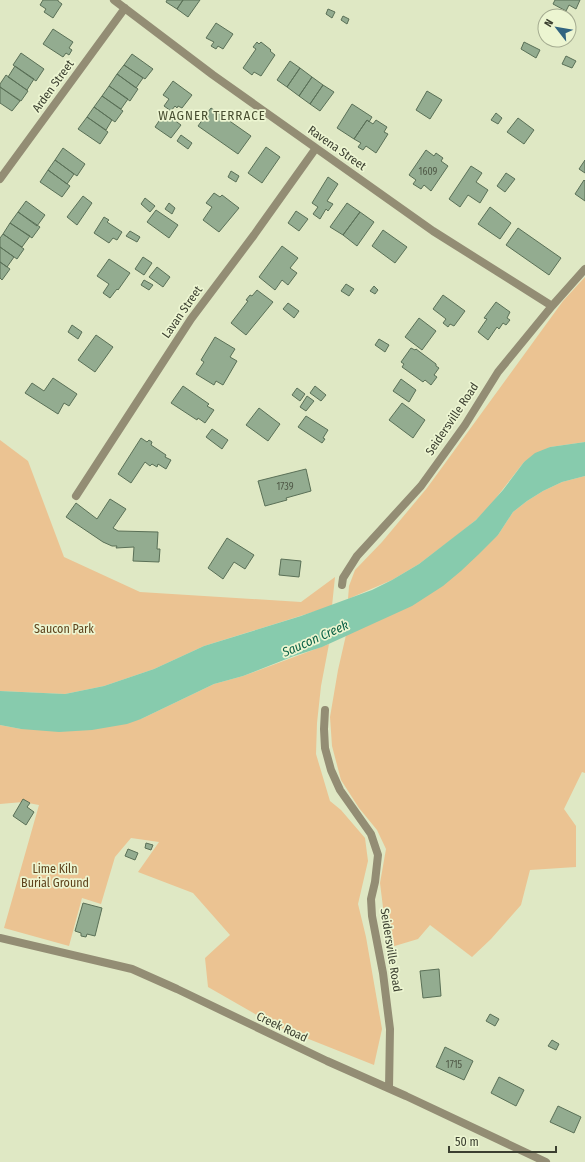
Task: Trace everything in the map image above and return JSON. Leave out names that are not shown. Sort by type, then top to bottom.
[{"type":"street","name":"Ravena Street","points":[[114,0],[213,75],[433,231],[552,306]]},
{"type":"street","name":"Arden Street","points":[[0,179],[125,8]]},
{"type":"street","name":"Lavan Street","points":[[76,496],[191,319],[254,235],[316,148]]},
{"type":"street","name":"Seidersville Road","points":[[342,585],[343,578],[357,556],[421,486],[465,425],[498,372],[552,306],[585,269]]},
{"type":"street","name":"Seidersville Road","points":[[325,710],[325,748],[331,770],[340,790],[371,834],[378,855],[376,882],[371,899],[372,916],[383,973],[390,1029],[389,1088]]},
{"type":"street","name":"Creek Road","points":[[0,938],[132,969],[546,1162]]},
{"type":"green space","points":[[585,277],[585,442],[550,447],[524,462],[489,507],[456,536],[419,564],[392,580],[348,599],[349,586],[355,570],[382,542],[427,488],[563,301]]},
{"type":"green space","name":"Saucon Park","points":[[0,440],[28,461],[64,557],[140,592],[301,602],[335,577],[332,606],[204,646],[154,669],[104,686],[65,694],[0,691]]},
{"type":"green space","points":[[585,476],[585,773],[582,772],[564,809],[576,826],[576,867],[530,870],[521,905],[491,939],[472,957],[430,925],[418,939],[388,948],[380,883],[386,849],[377,830],[359,808],[341,780],[332,746],[330,717],[346,635],[373,623],[498,535],[513,512],[527,501],[562,482]]},
{"type":"green space","name":"Lime Kiln Burial Ground","points":[[329,644],[321,686],[317,723],[316,754],[330,801],[341,810],[365,838],[368,861],[358,904],[366,937],[382,1029],[374,1065],[276,1026],[208,987],[205,958],[230,935],[193,893],[138,872],[159,842],[131,838],[115,857],[101,904],[82,898],[69,946],[4,928],[39,805],[23,802],[0,804],[0,725],[21,729],[141,719],[214,684],[243,676]]},
{"type":"water","name":"Saucon Creek","points":[[585,442],[585,476],[562,482],[527,501],[513,512],[498,535],[461,571],[443,586],[412,606],[322,647],[294,656],[243,676],[214,684],[141,719],[127,724],[92,730],[59,732],[21,729],[0,725],[0,691],[65,694],[104,686],[154,669],[204,646],[301,616],[372,590],[419,564],[476,520],[503,490],[524,462],[535,453],[550,447]]},
{"type":"building","points":[[43,0],[58,0],[62,4],[53,18],[44,12],[46,9],[40,5]]},
{"type":"building","points":[[167,0],[183,0],[177,9],[166,2]]},
{"type":"building","points":[[183,0],[200,0],[188,17],[177,9]]},
{"type":"building","points":[[555,0],[580,0],[576,8],[569,5],[568,8],[560,8],[553,4]]},
{"type":"building","points":[[328,9],[335,12],[332,18],[326,14]]},
{"type":"building","points":[[343,16],[349,19],[347,24],[341,20]]},
{"type":"building","points":[[216,23],[233,34],[223,49],[218,46],[216,49],[211,46],[214,42],[206,38]]},
{"type":"building","points":[[53,29],[73,42],[69,48],[72,50],[69,55],[66,53],[63,57],[43,44]]},
{"type":"building","points":[[257,42],[259,44],[261,42],[275,55],[261,76],[254,72],[252,75],[243,68],[256,49],[253,47]]},
{"type":"building","points":[[524,42],[540,50],[536,58],[521,49]]},
{"type":"building","points":[[21,53],[44,69],[36,81],[13,65]]},
{"type":"building","points":[[132,54],[153,69],[145,79],[124,65]]},
{"type":"building","points":[[566,56],[576,61],[572,68],[562,64]]},
{"type":"building","points":[[290,61],[300,68],[287,87],[277,80]]},
{"type":"building","points":[[124,65],[143,78],[136,88],[117,74]]},
{"type":"building","points":[[15,66],[34,79],[27,90],[8,77]]},
{"type":"building","points":[[300,68],[312,77],[299,96],[287,87]]},
{"type":"building","points":[[117,74],[138,89],[130,101],[109,86]]},
{"type":"building","points":[[6,75],[28,91],[21,101],[0,87],[0,84]]},
{"type":"building","points":[[312,77],[323,85],[310,104],[299,96]]},
{"type":"building","points":[[173,81],[192,95],[182,108],[178,106],[177,108],[175,106],[171,111],[164,106],[169,99],[163,95]]},
{"type":"building","points":[[323,85],[334,92],[320,111],[310,104]]},
{"type":"building","points":[[109,86],[128,99],[121,109],[102,96]]},
{"type":"building","points":[[0,87],[20,101],[12,111],[0,103]]},
{"type":"building","points":[[427,91],[442,100],[430,119],[416,110]]},
{"type":"building","points":[[102,96],[123,111],[115,122],[94,107]]},
{"type":"building","points":[[352,104],[372,117],[369,122],[367,120],[354,139],[337,128]]},
{"type":"building","points":[[94,107],[112,120],[106,130],[87,117]]},
{"type":"building","points":[[211,108],[251,136],[238,154],[198,126]]},
{"type":"building","points":[[496,113],[502,118],[498,124],[491,120]]},
{"type":"building","points":[[166,114],[181,125],[171,138],[155,127],[161,118],[163,119]]},
{"type":"building","points":[[87,117],[108,132],[100,144],[78,129]]},
{"type":"building","points":[[518,118],[534,130],[524,144],[507,132]]},
{"type":"building","points":[[367,120],[373,124],[376,120],[387,127],[384,132],[388,134],[376,153],[366,146],[363,150],[358,147],[361,143],[354,139]]},
{"type":"building","points":[[181,135],[192,143],[188,149],[177,141]]},
{"type":"building","points":[[266,147],[280,157],[262,183],[248,173]]},
{"type":"building","points":[[63,148],[85,164],[77,176],[55,160]]},
{"type":"building","points":[[426,150],[434,156],[436,153],[443,158],[441,161],[448,166],[431,191],[424,185],[421,189],[413,184],[416,180],[409,175]]},
{"type":"building","points":[[55,160],[74,174],[67,184],[48,170]]},
{"type":"building","points":[[585,160],[585,173],[579,169]]},
{"type":"building","points":[[471,166],[482,173],[476,182],[488,190],[480,203],[468,195],[460,207],[449,199]]},
{"type":"building","points":[[48,170],[70,186],[62,197],[40,182]]},
{"type":"building","points":[[231,171],[239,176],[236,182],[228,177]]},
{"type":"building","points":[[506,173],[515,179],[505,192],[497,186]]},
{"type":"building","points":[[328,177],[338,184],[327,201],[333,204],[328,211],[326,209],[320,219],[313,214],[318,207],[312,203]]},
{"type":"building","points":[[584,180],[585,181],[585,201],[575,194]]},
{"type":"building","points":[[214,193],[220,197],[222,195],[239,208],[219,232],[203,220],[212,207],[206,203]]},
{"type":"building","points":[[83,196],[92,203],[77,225],[67,217]]},
{"type":"building","points":[[145,198],[155,206],[150,212],[141,204]]},
{"type":"building","points":[[26,201],[45,215],[37,226],[18,212]]},
{"type":"building","points":[[169,203],[175,208],[172,214],[165,209]]},
{"type":"building","points":[[347,203],[360,212],[343,235],[330,227]]},
{"type":"building","points":[[490,207],[511,223],[500,239],[478,224]]},
{"type":"building","points":[[156,210],[178,225],[169,238],[147,222]]},
{"type":"building","points":[[296,211],[308,219],[299,231],[288,223]]},
{"type":"building","points":[[18,212],[40,227],[32,238],[10,223]]},
{"type":"building","points":[[360,212],[374,222],[357,246],[343,235]]},
{"type":"building","points":[[104,217],[109,220],[107,222],[122,232],[117,240],[113,238],[109,243],[94,233]]},
{"type":"building","points":[[10,223],[30,236],[22,247],[3,234]]},
{"type":"building","points":[[518,228],[561,258],[549,275],[506,245]]},
{"type":"building","points":[[383,230],[407,247],[395,263],[372,246]]},
{"type":"building","points":[[130,231],[140,237],[137,242],[126,236]]},
{"type":"building","points":[[3,234],[24,249],[17,259],[0,247],[0,238]]},
{"type":"building","points":[[282,246],[298,258],[290,268],[297,273],[288,285],[282,280],[275,290],[259,277]]},
{"type":"building","points":[[0,247],[14,257],[7,267],[0,262]]},
{"type":"building","points":[[143,257],[152,263],[144,275],[135,269]]},
{"type":"building","points":[[109,259],[130,273],[118,290],[117,289],[110,298],[103,293],[109,284],[97,276]]},
{"type":"building","points":[[0,262],[10,269],[2,280],[0,278]]},
{"type":"building","points":[[157,267],[170,277],[163,287],[149,277]]},
{"type":"building","points":[[144,280],[153,285],[149,290],[141,285]]},
{"type":"building","points":[[346,284],[354,289],[349,296],[341,291]]},
{"type":"building","points":[[374,286],[378,290],[375,294],[370,291]]},
{"type":"building","points":[[257,290],[273,302],[246,335],[231,323],[248,301],[246,300]]},
{"type":"building","points":[[443,295],[465,311],[454,326],[450,324],[448,327],[443,323],[446,319],[433,309]]},
{"type":"building","points":[[496,302],[510,312],[507,318],[510,320],[506,325],[503,323],[499,329],[497,327],[488,340],[478,332],[487,319],[484,318]]},
{"type":"building","points":[[288,303],[299,311],[294,318],[283,309]]},
{"type":"building","points":[[419,318],[436,331],[422,350],[405,337]]},
{"type":"building","points":[[72,325],[82,332],[78,339],[68,332]]},
{"type":"building","points":[[96,335],[113,347],[95,372],[78,360]]},
{"type":"building","points":[[215,337],[235,349],[230,357],[237,361],[223,385],[216,381],[214,385],[196,374],[204,362],[201,360]]},
{"type":"building","points":[[379,339],[389,345],[385,352],[375,345]]},
{"type":"building","points":[[411,348],[416,349],[439,368],[434,375],[437,377],[431,385],[425,380],[423,382],[402,367],[404,364],[401,362]]},
{"type":"building","points":[[53,378],[77,394],[69,406],[64,403],[58,414],[25,393],[32,383],[44,391]]},
{"type":"building","points":[[401,379],[416,390],[409,402],[393,391]]},
{"type":"building","points":[[183,386],[209,404],[207,406],[214,410],[205,423],[198,418],[197,420],[171,403]]},
{"type":"building","points":[[315,386],[326,395],[321,401],[310,393]]},
{"type":"building","points":[[297,388],[305,394],[300,401],[292,395]]},
{"type":"building","points":[[307,396],[314,401],[306,411],[300,407]]},
{"type":"building","points":[[402,403],[425,420],[413,438],[389,420]]},
{"type":"building","points":[[259,408],[280,424],[268,441],[246,425]]},
{"type":"building","points":[[306,416],[328,430],[322,443],[298,427]]},
{"type":"building","points":[[212,429],[228,440],[222,449],[206,437]]},
{"type":"building","points":[[141,438],[147,442],[149,440],[152,442],[151,445],[171,460],[166,469],[158,464],[157,467],[152,464],[150,466],[145,462],[131,483],[118,474]]},
{"type":"building","points":[[306,469],[311,491],[265,506],[258,481]]},
{"type":"building","points":[[110,499],[126,509],[113,528],[118,531],[158,532],[157,549],[160,549],[159,562],[133,561],[134,547],[116,548],[117,546],[112,546],[103,542],[66,517],[76,503],[97,519]]},
{"type":"building","points":[[227,538],[254,555],[245,569],[234,562],[223,579],[208,568]]},
{"type":"building","points":[[281,559],[301,561],[299,577],[279,575]]},
{"type":"building","points":[[23,799],[30,803],[27,807],[34,812],[26,825],[13,816]]},
{"type":"building","points":[[146,843],[153,845],[151,850],[145,848]]},
{"type":"building","points":[[128,849],[138,853],[135,860],[125,856]]},
{"type":"building","points":[[83,903],[102,908],[95,936],[87,934],[86,937],[81,936],[81,933],[75,931]]},
{"type":"building","points":[[439,969],[441,996],[423,998],[420,971]]},
{"type":"building","points":[[490,1014],[499,1019],[495,1026],[486,1021]]},
{"type":"building","points":[[552,1040],[559,1044],[556,1050],[548,1046]]},
{"type":"building","points":[[445,1047],[473,1061],[464,1080],[436,1067]]},
{"type":"building","points":[[499,1077],[524,1090],[516,1106],[491,1093]]},
{"type":"building","points":[[558,1106],[581,1117],[574,1133],[550,1122]]},
{"type":"district","name":"WAGNER TERRACE","points":[[212,115]]}]
